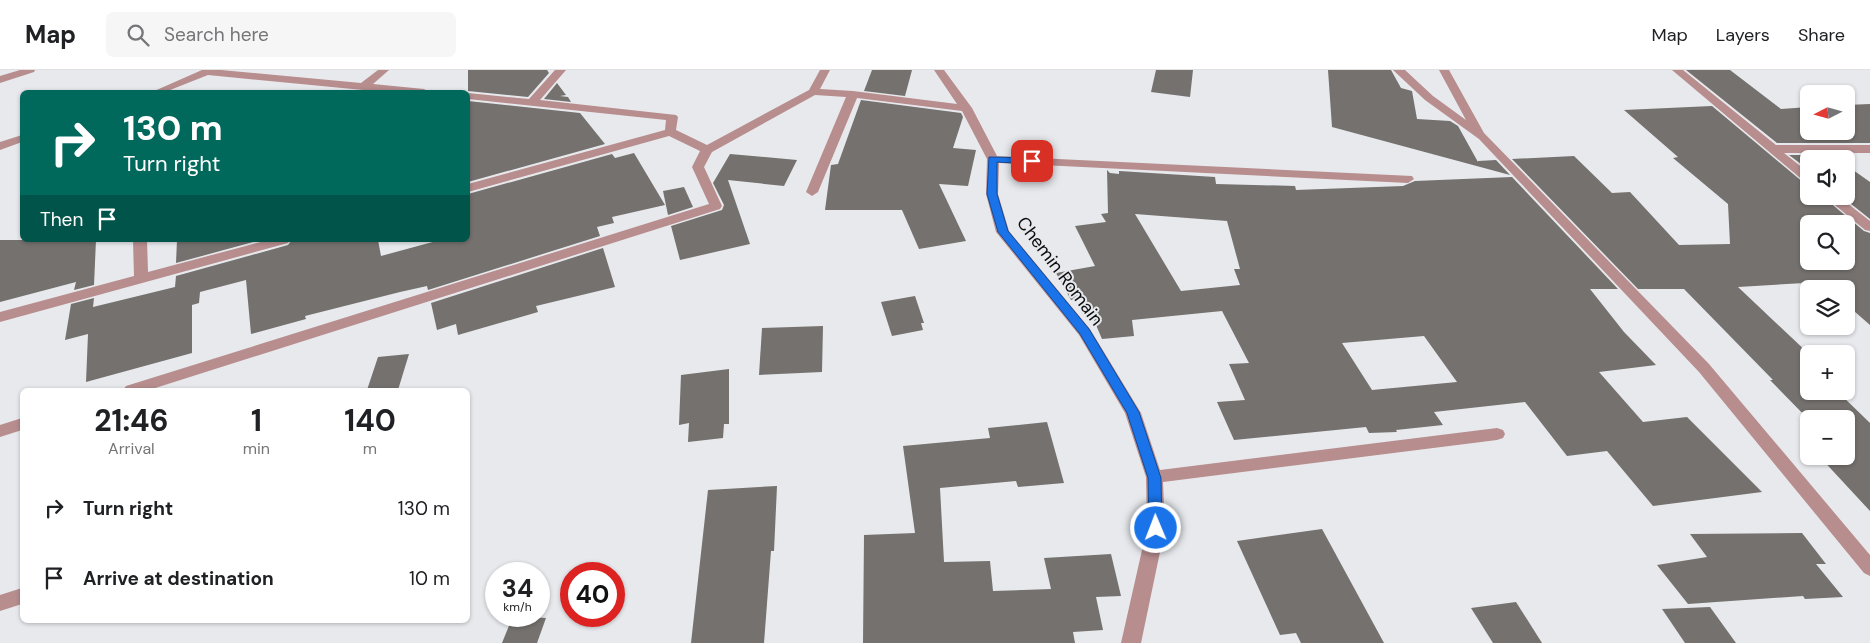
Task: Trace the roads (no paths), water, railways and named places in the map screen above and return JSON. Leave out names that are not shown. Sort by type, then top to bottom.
[{"type":"street","points":[[0,80],[30,70]]},
{"type":"street","points":[[363,87],[384,70]]},
{"type":"street","points":[[532,102],[561,70]]},
{"type":"street","points":[[813,92],[825,70]]},
{"type":"street","name":"Chemin Romain","points":[[938,70],[966,108],[993,159],[992,194],[1003,232],[1085,332],[1133,412],[1154,478],[1156,528],[1131,643]]},
{"type":"street","points":[[1398,70],[1429,98],[1483,137],[1704,368],[1870,568]]},
{"type":"street","points":[[1444,70],[1483,137]]},
{"type":"street","points":[[1677,70],[1800,172]]},
{"type":"street","points":[[162,90],[210,71],[328,88],[363,87],[400,90]]},
{"type":"street","points":[[137,388],[716,206],[698,167],[707,150],[813,92],[853,94],[966,108]]},
{"type":"street","points":[[812,192],[853,94]]},
{"type":"street","points":[[470,96],[672,117],[670,132]]},
{"type":"street","points":[[470,187],[670,132],[707,150]]},
{"type":"street","points":[[0,146],[20,139]]},
{"type":"street","points":[[1771,149],[1870,148]]},
{"type":"street","points":[[993,159],[1408,179]]},
{"type":"street","points":[[1842,205],[1870,227]]},
{"type":"street","points":[[140,242],[142,279]]},
{"type":"street","points":[[0,317],[276,242]]},
{"type":"street","points":[[0,431],[20,425]]},
{"type":"street","points":[[1154,478],[1497,434]]},
{"type":"street","points":[[0,603],[20,597]]}]
